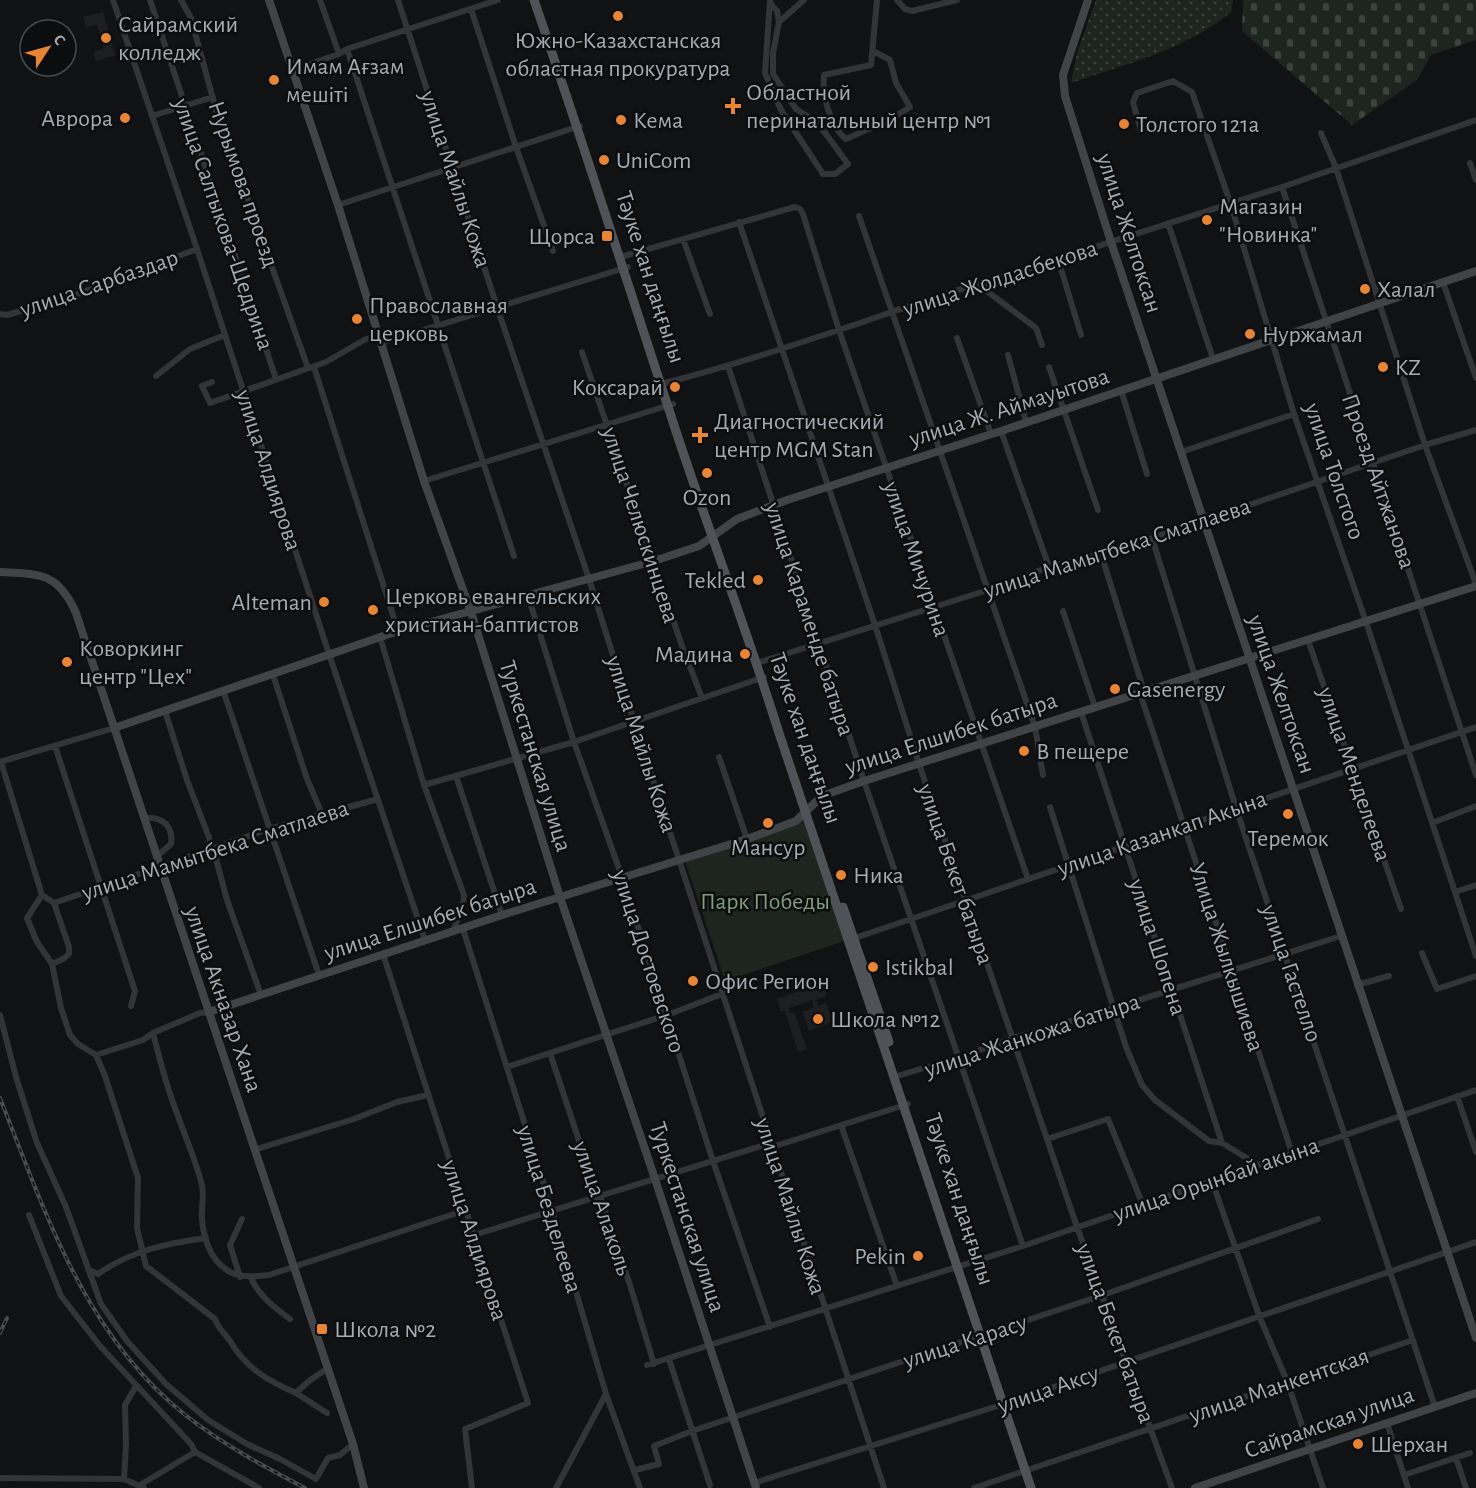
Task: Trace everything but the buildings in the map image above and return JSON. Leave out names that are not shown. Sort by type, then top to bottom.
[{"type":"main road","name":"Тәуке хан даңғылы","points":[[534,0],[624,256],[626,268]]},
{"type":"main road","name":"Тәуке хан даңғылы","points":[[539,0],[669,404],[759,662],[1005,1404],[1036,1488]]},
{"type":"main road","name":"Тәуке хан даңғылы","points":[[1028,1471],[1031,1488]]},
{"type":"street","name":"улица Алдиярова","points":[[113,0],[425,940]]},
{"type":"street","name":"улица Салтыкова-Щедрина","points":[[150,0],[276,379]]},
{"type":"street","name":"Нурымова проезд","points":[[181,0],[191,18],[200,43],[213,97],[311,368],[398,632]]},
{"type":"street","name":"Туркестанская улица","points":[[269,0],[338,205],[424,481],[471,612],[560,897],[656,1179],[755,1486]]},
{"type":"street","points":[[320,0],[339,54]]},
{"type":"street","name":"улица Майлы Кожа","points":[[398,0],[884,1488]]},
{"type":"street","points":[[293,69],[498,0]]},
{"type":"street","points":[[778,24],[804,0]]},
{"type":"street","points":[[873,51],[890,60],[896,83],[910,107],[846,139],[837,131],[828,106],[824,75],[869,67],[872,62],[877,0]]},
{"type":"street","points":[[897,0],[905,9],[912,11],[957,0]]},
{"type":"street","name":"улица Желтоксан","points":[[1088,0],[1067,60],[1063,84],[1065,96],[1111,242],[1476,1338]]},
{"type":"street","points":[[770,1],[777,11],[778,24],[772,74],[796,109],[817,122],[848,164],[835,174],[823,174],[781,110],[765,73],[770,1]]},
{"type":"street","points":[[471,9],[553,251]]},
{"type":"street","points":[[347,50],[485,462],[514,556]]},
{"type":"street","name":"улица Толстого","points":[[1141,131],[1133,102],[1137,93],[1173,81],[1192,92],[1230,202],[1294,414],[1366,622],[1476,956]]},
{"type":"street","points":[[152,116],[213,97]]},
{"type":"street","name":"улица Жолдасбекова","points":[[663,383],[782,349],[953,291],[1282,187],[1476,120]]},
{"type":"street","points":[[338,205],[579,126]]},
{"type":"street","points":[[1322,133],[1336,168],[1425,445],[1476,585]]},
{"type":"street","points":[[1470,163],[1476,180]]},
{"type":"street","name":"Проезд Айтжанова","points":[[1282,187],[1476,775]]},
{"type":"street","name":"улица Мичурина","points":[[739,222],[795,207],[803,214],[839,330],[1028,879]]},
{"type":"street","points":[[859,216],[1035,727],[1043,775]]},
{"type":"street","points":[[624,256],[739,222]]},
{"type":"street","name":"улица Бекет батыра","points":[[739,222],[1012,1038],[1077,1227],[1172,1488]]},
{"type":"street","points":[[1168,223],[1213,359]]},
{"type":"street","points":[[682,239],[710,314]]},
{"type":"street","name":"улица Сарбаздар","points":[[0,314],[7,315],[70,297],[197,249]]},
{"type":"street","points":[[1058,259],[1081,335]]},
{"type":"street","points":[[212,381],[202,386],[210,403],[311,368],[330,360],[364,340],[380,339],[440,326],[626,268]]},
{"type":"street","name":"улица Ж. Аймауытова","points":[[114,728],[380,637],[654,561],[699,546],[737,519],[772,506],[1476,271]]},
{"type":"street","points":[[1443,282],[1476,378]]},
{"type":"street","points":[[983,283],[988,292],[1036,328],[1042,345]]},
{"type":"street","points":[[156,376],[190,349],[225,335]]},
{"type":"street","points":[[957,338],[991,434]]},
{"type":"street","name":"улица Челюскинцева","points":[[582,351],[702,698]]},
{"type":"street","points":[[1008,355],[1026,422]]},
{"type":"street","name":"улица Караменде батыра","points":[[728,366],[864,781],[1023,1246]]},
{"type":"street","points":[[1049,367],[1098,510]]},
{"type":"street","points":[[1121,390],[1147,474]]},
{"type":"street","points":[[424,481],[669,404]]},
{"type":"street","points":[[1181,452],[1294,414]]},
{"type":"street","name":"улица Мамытбека Сматлаева","points":[[759,662],[988,590],[1049,567],[1152,538],[1425,445],[1476,430]]},
{"type":"street","points":[[1001,431],[1049,567]]},
{"type":"street","name":"улица Гастелло","points":[[1152,538],[1236,808],[1435,1407]]},
{"type":"street","points":[[1101,554],[1142,692]]},
{"type":"street","name":"улица Акназар Хана","points":[[0,572],[41,576],[61,586],[76,613],[291,1267],[328,1368],[353,1444],[364,1488]]},
{"type":"street","name":"улица Елшибек батыра","points":[[209,1012],[502,915],[796,822],[822,796],[864,781],[1476,585]]},
{"type":"street","name":"улица Достоевского","points":[[528,596],[574,742],[622,877],[713,1161],[770,1327]]},
{"type":"street","points":[[1063,611],[1095,707]]},
{"type":"street","points":[[380,637],[424,785],[464,895],[453,932]]},
{"type":"street","name":"улица Менделеева","points":[[1308,640],[1401,909]]},
{"type":"street","points":[[273,675],[307,779],[322,814]]},
{"type":"street","points":[[424,785],[574,742],[764,677]]},
{"type":"street","points":[[223,690],[319,975]]},
{"type":"street","name":"Улица Жылкышиева","points":[[1142,692],[1231,972],[1292,1153]]},
{"type":"street","points":[[165,711],[261,995]]},
{"type":"street","name":"улица Шопена","points":[[1080,712],[1222,1143]]},
{"type":"street","name":"улица Казанкап Акына","points":[[851,939],[1476,727]]},
{"type":"street","points":[[52,964],[69,954],[69,947],[54,903],[42,896],[1,762],[114,728]]},
{"type":"street","points":[[55,746],[135,992],[131,1006]]},
{"type":"street","points":[[719,757],[747,839]]},
{"type":"street","points":[[456,776],[502,915]]},
{"type":"street","name":"улица Мамытбека Сматлаева","points":[[54,903],[269,829],[378,799]]},
{"type":"street","points":[[1432,823],[1476,806]]},
{"type":"street","points":[[1050,807],[1126,1047],[1142,1085],[1155,1100],[1209,1141],[1222,1143],[1258,1165]]},
{"type":"street","points":[[143,819],[158,818],[169,826],[171,844],[156,857]]},
{"type":"street","points":[[1455,892],[1476,885]]},
{"type":"street","points":[[42,896],[27,918],[37,942],[52,964],[61,1008],[70,1035],[78,1044],[96,1055],[105,1076],[138,1178],[137,1228],[146,1266],[215,1318],[219,1330],[230,1340],[233,1348],[249,1366],[266,1379],[296,1393],[327,1413]]},
{"type":"street","name":"улица Безделеева","points":[[463,929],[552,1210],[606,1394],[640,1488]]},
{"type":"street","name":"улица Жанкожа батыра","points":[[897,1077],[1012,1038],[1231,972],[1341,936]]},
{"type":"street","points":[[1422,953],[1437,989],[1476,976]]},
{"type":"street","name":"улица Алдиярова","points":[[383,954],[528,1403],[465,1429],[472,1488]]},
{"type":"street","points":[[1358,985],[1389,976]]},
{"type":"street","points":[[507,1067],[667,1015],[722,994]]},
{"type":"street","points":[[96,1055],[143,1040],[153,1033],[200,1013],[209,1012]]},
{"type":"street","points":[[0,1015],[16,1077],[37,1143],[66,1207],[101,1304],[127,1341],[166,1384],[208,1420],[247,1444],[280,1458],[316,1479],[328,1458],[340,1455],[353,1444]]},
{"type":"street","points":[[153,1033],[164,1076],[193,1152],[203,1187],[204,1201],[201,1214],[206,1238],[213,1256],[225,1269],[241,1277],[269,1275],[466,1210]]},
{"type":"street","name":"улица Алаколь","points":[[550,1053],[630,1285],[651,1365]]},
{"type":"street","name":"улица Орынбай акына","points":[[651,1365],[1023,1246],[1476,1090]]},
{"type":"street","points":[[254,1150],[354,1119],[397,1101],[428,1095]]},
{"type":"street","points":[[1457,1096],[1476,1152]]},
{"type":"street","name":"улица Жанкожа батыра","points":[[474,1235],[906,1104]]},
{"type":"street","points":[[1047,1139],[1108,1119],[1143,1205]]},
{"type":"street","points":[[841,1125],[897,1286]]},
{"type":"street","points":[[1212,1181],[1234,1250],[1287,1381],[1323,1488]]},
{"type":"street","points":[[29,1215],[61,1296],[100,1346],[191,1444],[195,1452],[259,1488]]},
{"type":"street","points":[[241,1277],[230,1245],[242,1219]]},
{"type":"street","name":"улица Карасу","points":[[635,1470],[659,1464],[654,1446],[692,1431],[1103,1295],[1317,1219]]},
{"type":"street","points":[[89,1269],[98,1274],[142,1251],[171,1243],[206,1238]]},
{"type":"street","name":"улица Аксу","points":[[755,1486],[1128,1363],[1476,1242]]},
{"type":"street","points":[[251,1278],[264,1297],[290,1319]]},
{"type":"street","name":"улица Манкентская","points":[[974,1488],[1413,1340]]},
{"type":"street","points":[[669,1359],[710,1485]]},
{"type":"street","points":[[296,1393],[328,1368]]},
{"type":"street","points":[[124,1479],[125,1405],[136,1386]]},
{"type":"street","name":"Сайрамская улица","points":[[1195,1488],[1476,1393]]},
{"type":"street","points":[[556,1488],[606,1394]]},
{"type":"street","points":[[1387,1423],[1408,1488]]},
{"type":"street","points":[[0,1478],[124,1479],[142,1486],[195,1452]]},
{"type":"street","points":[[1404,1475],[1470,1453]]},
{"type":"street","points":[[1456,1458],[1466,1488]]},
{"type":"shaded area","name":"Сайрамский колледж","points":[[103,12],[115,55],[96,61],[93,52],[104,48],[97,25],[86,27],[83,17]]},
{"type":"shaded area","name":"Школа №12","points":[[823,984],[827,996],[816,1000],[818,1006],[826,1003],[833,1022],[809,1031],[802,1012],[814,1007],[812,1000],[789,1008],[790,1013],[794,1012],[807,1049],[798,1052],[785,1011],[781,1011],[777,999],[796,992],[795,988],[803,985],[805,990]]},
{"type":"green space","points":[[1096,0],[1233,0],[1231,12],[1175,46],[1071,83],[1077,53]]},
{"type":"green space","points":[[1243,0],[1476,0],[1476,40],[1431,55],[1417,80],[1352,125],[1242,31]]},
{"type":"green space","name":"Парк Победы","points":[[804,821],[844,941],[725,981],[685,861]]},
{"type":"railway","points":[[0,1098],[52,1227],[72,1269],[94,1309],[120,1347],[150,1382],[198,1425],[258,1463],[305,1488]]},
{"type":"railway","points":[[0,1333],[7,1318]]},
{"type":"place","name":"Южно-Казахстанская областная прокуратура","points":[[618,16]]},
{"type":"place","name":"Сайрамский колледж","points":[[106,38]]},
{"type":"place","name":"Имам Ағзам мешіті","points":[[274,80]]},
{"type":"place","name":"Областной перинатальный центр №1","points":[[733,106]]},
{"type":"place","name":"Аврора","points":[[125,118]]},
{"type":"place","name":"Кема","points":[[621,120]]},
{"type":"place","name":"Толстого 121а","points":[[1124,124]]},
{"type":"place","name":"UniCom","points":[[604,160]]},
{"type":"place","name":"Магазин \"Новинка\"","points":[[1207,220]]},
{"type":"place","name":"Щорса","points":[[607,236]]},
{"type":"place","name":"Халал","points":[[1365,289]]},
{"type":"place","name":"Православная церковь","points":[[357,319]]},
{"type":"place","name":"Нуржамал","points":[[1250,334]]},
{"type":"place","name":"KZ","points":[[1383,367]]},
{"type":"place","name":"Коксарай","points":[[675,387]]},
{"type":"place","name":"Диагностический центр MGM Stan","points":[[700,435]]},
{"type":"place","name":"Ozon","points":[[707,473]]},
{"type":"place","name":"Tekled","points":[[758,580]]},
{"type":"place","name":"Alteman","points":[[324,602]]},
{"type":"place","name":"Церковь евангельских христиан-баптистов","points":[[373,610]]},
{"type":"place","name":"Мадина","points":[[745,654]]},
{"type":"place","name":"Коворкинг центр \"Цех\"","points":[[67,662]]},
{"type":"place","name":"Gasenergy","points":[[1115,689]]},
{"type":"place","name":"В пещере","points":[[1024,751]]},
{"type":"place","name":"Теремок","points":[[1288,814]]},
{"type":"place","name":"Мансур","points":[[768,823]]},
{"type":"place","name":"Ника","points":[[841,875]]},
{"type":"place","name":"Istikbal","points":[[873,967]]},
{"type":"place","name":"Офис Регион","points":[[693,981]]},
{"type":"place","name":"Школа №12","points":[[818,1019]]},
{"type":"place","name":"Pekin","points":[[918,1256]]},
{"type":"place","name":"Школа №2","points":[[322,1329]]},
{"type":"place","name":"Шерхан","points":[[1358,1444]]}]
